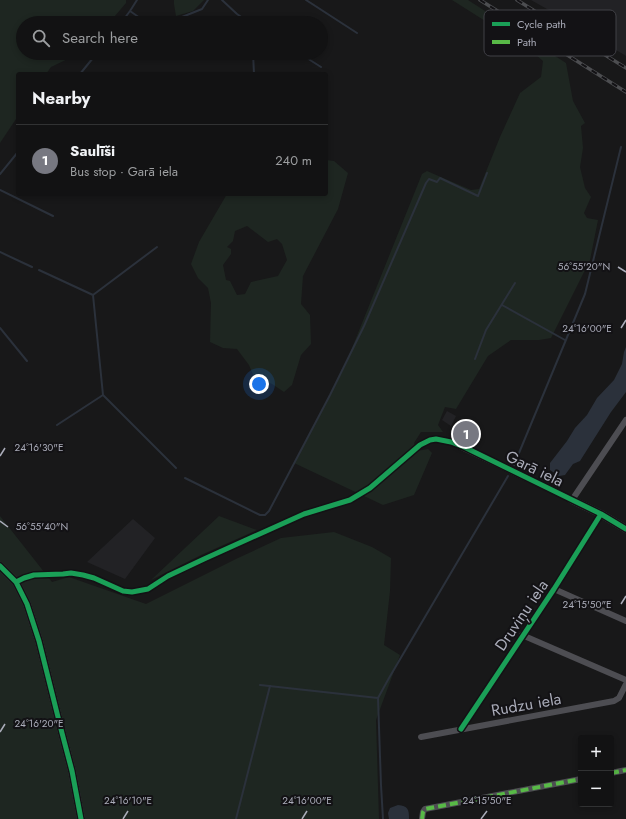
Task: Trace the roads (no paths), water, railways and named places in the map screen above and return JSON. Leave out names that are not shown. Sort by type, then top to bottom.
[{"type":"street","points":[[572,500],[626,422]]},
{"type":"street","name":"Garā iela","points":[[16,582],[34,574],[71,573],[94,578],[123,591],[132,592],[148,589],[168,576],[304,514],[350,500],[370,488],[420,445],[436,439],[451,442],[601,514],[626,529]]},
{"type":"street","name":"Druviņu iela","points":[[461,730],[522,635],[554,589],[601,514]]},
{"type":"street","points":[[0,566],[16,582],[22,592],[39,641],[72,771],[81,819]]},
{"type":"street","points":[[554,589],[626,621]]},
{"type":"street","points":[[522,635],[626,680]]},
{"type":"street","name":"Rudzu iela","points":[[421,737],[614,701],[619,698],[626,684]]},
{"type":"street","points":[[614,772],[626,770]]},
{"type":"street","points":[[422,819],[425,809],[578,780]]},
{"type":"waterway","points":[[126,16],[137,0]]},
{"type":"waterway","points":[[184,16],[202,9],[208,0]]},
{"type":"waterway","points":[[222,0],[240,16]]},
{"type":"waterway","points":[[306,0],[357,33]]},
{"type":"waterway","points":[[130,11],[137,16]]},
{"type":"waterway","points":[[82,72],[91,60]]},
{"type":"waterway","points":[[253,60],[254,72]]},
{"type":"waterway","points":[[310,60],[321,67]]},
{"type":"waterway","points":[[514,465],[585,294],[621,147]]},
{"type":"waterway","points":[[0,174],[16,154]]},
{"type":"waterway","points":[[185,478],[260,515],[265,515],[269,511],[330,395],[364,326],[426,183],[429,179],[437,182],[440,178],[478,196],[487,173]]},
{"type":"waterway","points":[[0,190],[53,216]]},
{"type":"waterway","points":[[39,270],[93,295],[157,247]]},
{"type":"waterway","points":[[0,252],[32,267]]},
{"type":"waterway","points":[[475,359],[486,330],[515,283]]},
{"type":"waterway","points":[[93,295],[103,395],[176,468]]},
{"type":"waterway","points":[[502,305],[565,340]]},
{"type":"waterway","points":[[0,328],[27,361]]},
{"type":"waterway","points":[[57,425],[103,395]]},
{"type":"waterway","points":[[383,819],[378,698],[508,476]]},
{"type":"waterway","points":[[260,685],[378,698]]},
{"type":"waterway","points":[[236,819],[270,686]]},
{"type":"railway","points":[[480,0],[496,10]]},
{"type":"railway","points":[[517,0],[533,10]]},
{"type":"railway","points":[[569,56],[626,92]]},
{"type":"railway","points":[[607,56],[626,68]]},
{"type":"place","name":"Saulīši","points":[[466,434]]}]
